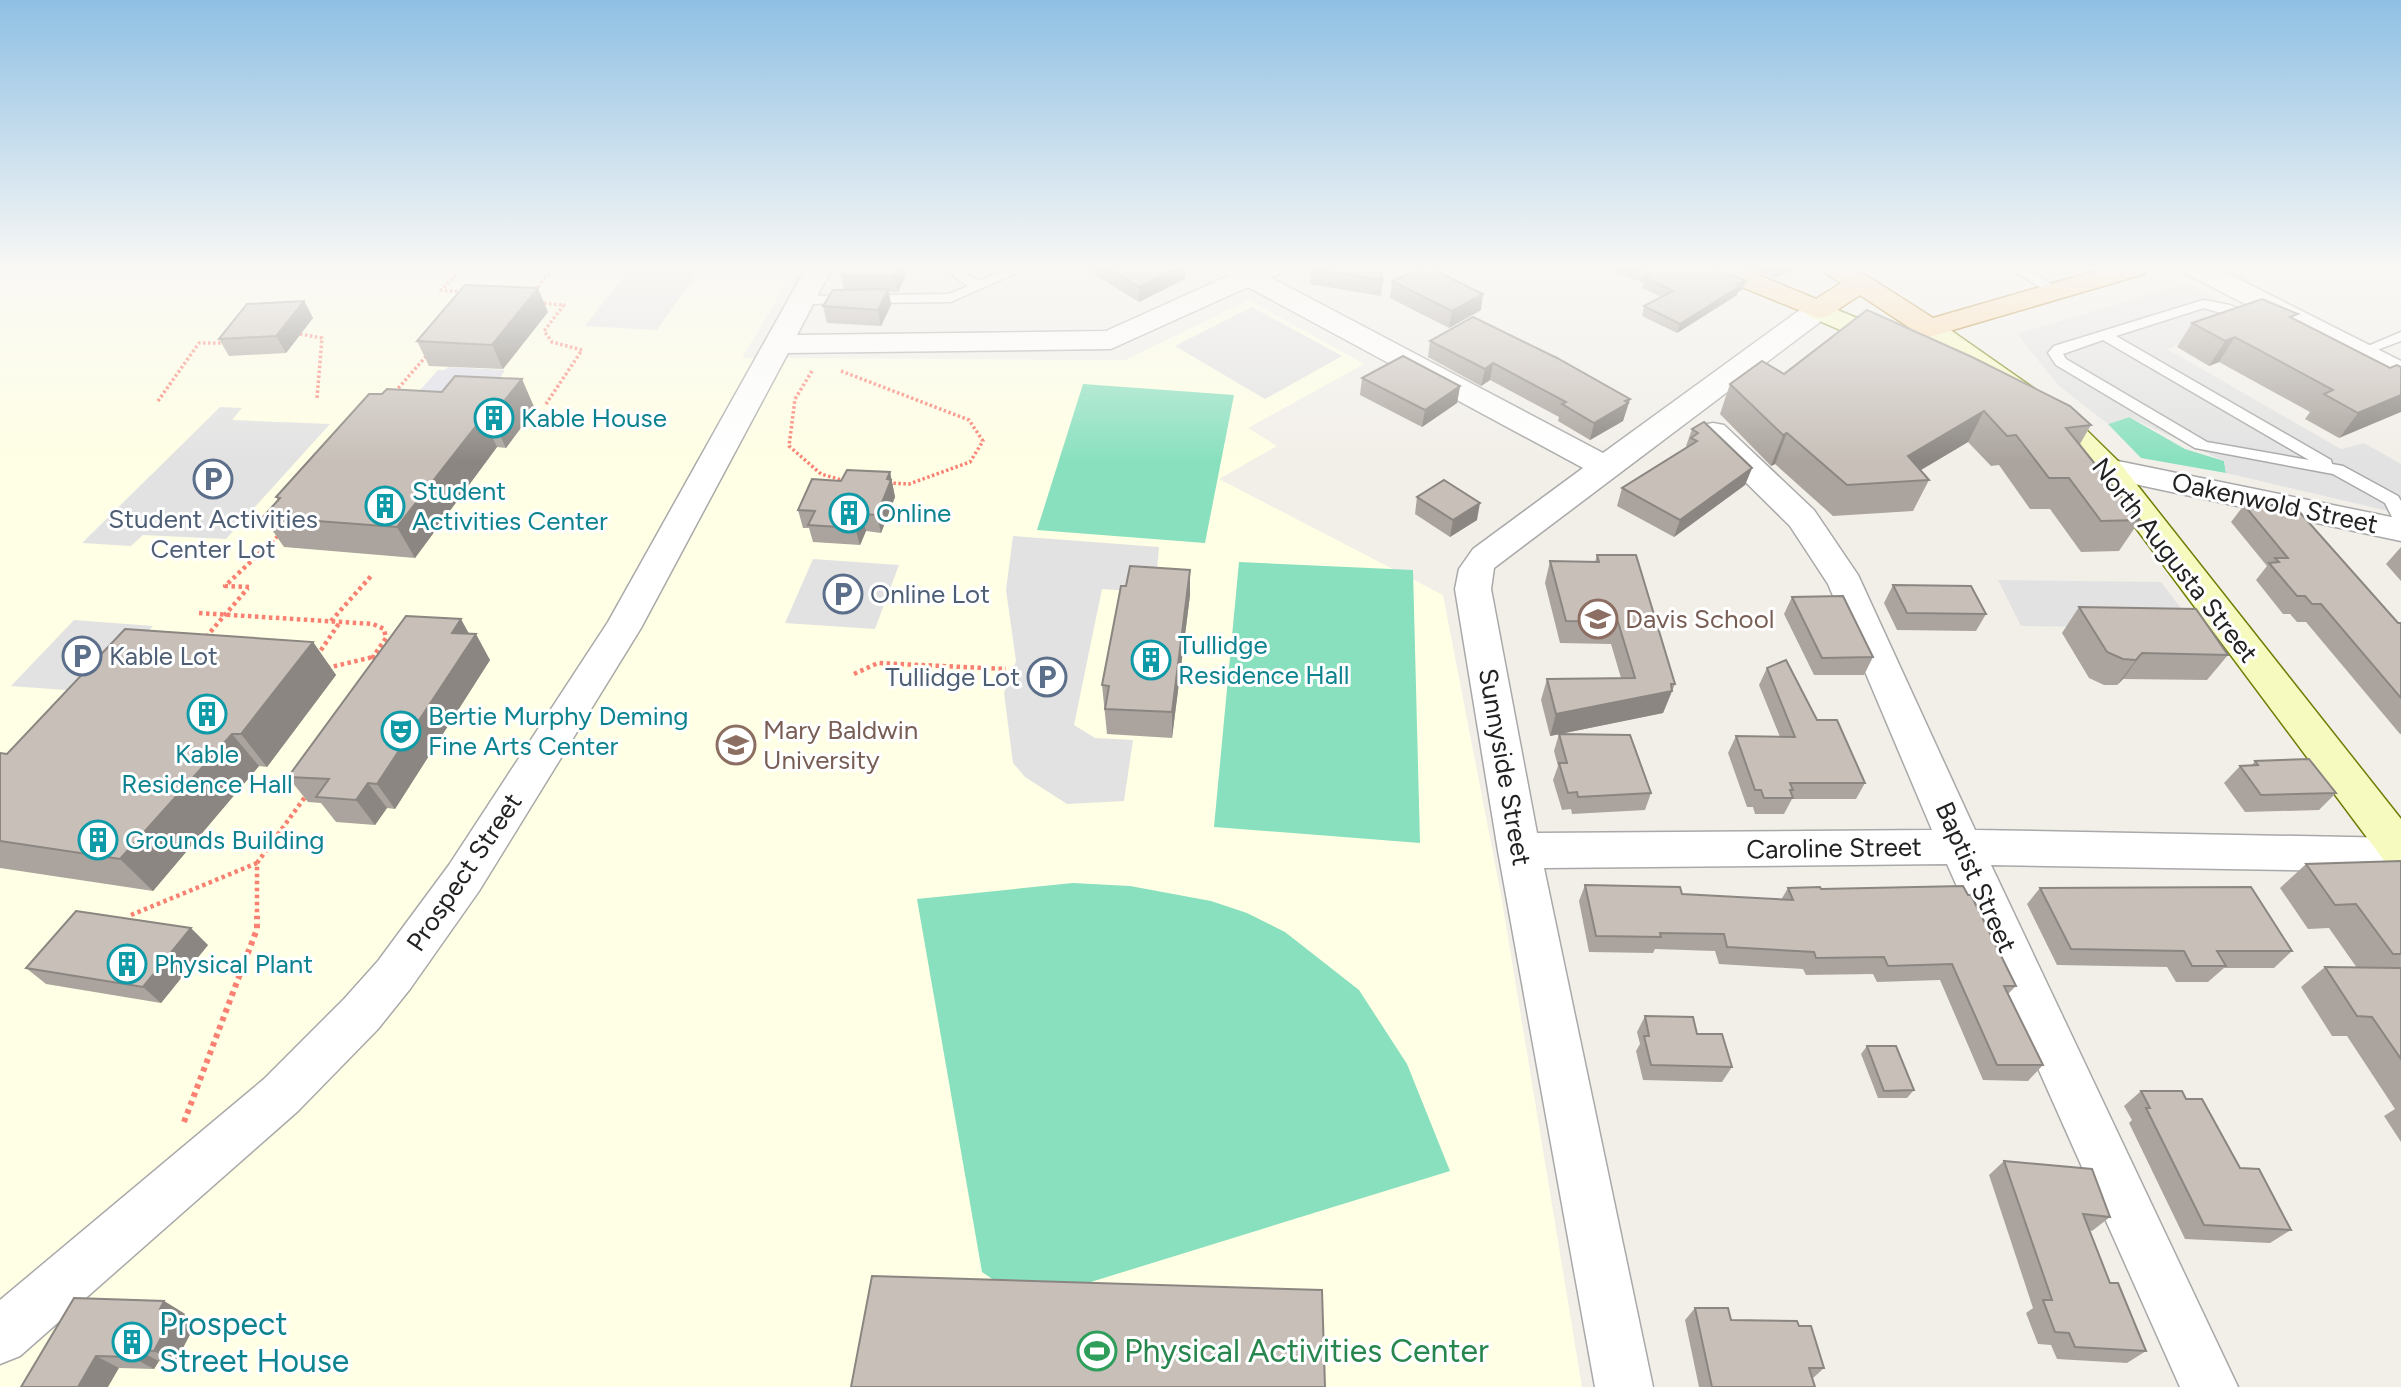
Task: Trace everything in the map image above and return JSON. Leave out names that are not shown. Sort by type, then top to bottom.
[{"type":"main road","points":[[1868,333],[2058,420]]},
{"type":"main road","name":"North Augusta Street","points":[[1936,333],[2058,420],[2108,469],[2401,853]]},
{"type":"street","name":"Prospect Street","points":[[0,1336],[281,1095],[361,1014],[394,975],[464,878],[623,628],[782,333]]},
{"type":"street","points":[[776,344],[823,352],[1111,340],[1126,333]]},
{"type":"street","points":[[1362,333],[1607,468]]},
{"type":"street","name":"Sunnyside Street","points":[[1624,1387],[1519,851],[1473,589],[1474,574],[1480,561],[1489,553],[1787,333]]},
{"type":"street","points":[[2304,333],[2361,352],[2401,373]]},
{"type":"street","name":"Baptist Street","points":[[1686,406],[1802,519],[1845,583],[1961,847],[2209,1387]]},
{"type":"street","name":"Oakenwold Street","points":[[2108,469],[2401,530]]},
{"type":"street","name":"Caroline Street","points":[[1519,851],[1961,847],[2401,853]]},
{"type":"lane","points":[[2112,333],[2059,349],[2055,353],[2056,356],[2061,362],[2200,445],[2337,470]]},
{"type":"lane","points":[[2105,335],[2392,500],[2401,519]]},
{"type":"lane","points":[[2361,352],[2401,336]]},
{"type":"path","points":[[545,333],[552,342],[582,350],[546,404]]},
{"type":"path","points":[[300,334],[322,338],[317,398]]},
{"type":"path","points":[[158,401],[199,342],[226,344]]},
{"type":"path","points":[[854,481],[840,481],[821,474],[804,463],[789,446],[795,399],[823,352],[969,420],[983,441],[970,462],[909,484],[882,483]]},
{"type":"path","points":[[392,395],[429,353]]},
{"type":"path","points":[[200,645],[248,587],[225,586],[280,536],[282,528]]},
{"type":"path","points":[[331,621],[372,575]]},
{"type":"path","points":[[199,613],[373,624],[384,629],[386,638],[373,657]]},
{"type":"path","points":[[312,663],[340,622]]},
{"type":"path","points":[[319,670],[373,657],[383,659]]},
{"type":"path","points":[[854,674],[878,663],[1006,669]]},
{"type":"path","points":[[131,915],[257,863],[314,785]]},
{"type":"path","points":[[181,1129],[257,929],[257,863]]},
{"type":"shaded area","name":"Mary Baldwin University","points":[[0,333],[757,333],[742,358],[1125,360],[1181,333],[1308,333],[1364,364],[1248,428],[1277,446],[1219,479],[1443,595],[1501,895],[1582,1387],[0,1387]]},
{"type":"shaded area","points":[[1201,333],[1299,333],[1342,356],[1265,399],[1175,346]]},
{"type":"shaded area","points":[[2209,333],[2167,349],[2341,449],[2364,443],[2401,464],[2401,514],[2226,473],[2224,461],[2129,417],[2108,424],[2058,385],[2017,334]]},
{"type":"shaded area","points":[[448,367],[505,370],[486,400],[413,398],[438,370]]},
{"type":"shaded area","name":"Student Activities Center Lot","points":[[220,407],[242,408],[232,420],[330,424],[226,539],[143,535],[131,546],[82,543]]},
{"type":"shaded area","name":"Tullidge Lot","points":[[1013,536],[1159,547],[1155,593],[1102,589],[1074,725],[1095,738],[1133,740],[1124,801],[1067,804],[1025,777],[1013,763],[1004,693],[1016,661],[1006,590]]},
{"type":"shaded area","name":"Online Lot","points":[[813,559],[899,565],[875,629],[785,623]]},
{"type":"shaded area","points":[[1998,580],[2161,582],[2196,628],[2021,626]]},
{"type":"shaded area","name":"Kable Lot","points":[[74,620],[153,626],[92,692],[11,686]]},
{"type":"green space","points":[[1083,384],[1234,395],[1205,543],[1037,530]]},
{"type":"green space","points":[[2129,417],[2185,449],[2224,461],[2226,473],[2141,458],[2108,424]]},
{"type":"green space","points":[[1239,562],[1413,570],[1420,843],[1214,827]]},
{"type":"green space","points":[[1073,883],[1130,886],[1211,901],[1247,913],[1285,932],[1359,990],[1407,1064],[1450,1171],[1026,1302],[982,1272],[917,899]]},
{"type":"building","points":[[224,333],[279,333],[276,336],[219,339]]},
{"type":"building","points":[[424,333],[502,333],[492,345],[417,341]]},
{"type":"building","points":[[1445,333],[1505,333],[1630,399],[1625,401],[1628,403],[1594,423],[1562,404],[1566,402],[1493,363],[1485,369],[1430,341]]},
{"type":"building","points":[[1838,333],[1918,333],[2070,406],[2091,425],[2066,428],[2140,520],[2101,521],[2069,478],[2049,478],[2016,435],[2007,436],[1984,411],[1908,456],[1929,480],[1847,485],[1787,433],[1783,435],[1730,384],[1762,361],[1784,374]]},
{"type":"building","points":[[2210,333],[2321,333],[2390,368],[2397,365],[2401,367],[2401,395],[2358,413],[2324,394],[2333,390],[2235,337],[2225,341]]},
{"type":"building","points":[[1403,356],[1460,386],[1425,410],[1362,378]]},
{"type":"building","points":[[455,376],[522,379],[491,417],[483,417],[397,527],[263,517],[280,498],[276,497],[369,394],[382,394],[387,389],[442,392]]},
{"type":"building","points":[[1704,422],[1752,468],[1680,520],[1622,488],[1697,441],[1691,438],[1698,433],[1692,429]]},
{"type":"building","points":[[847,470],[890,472],[887,479],[891,480],[877,515],[862,514],[855,528],[808,525],[815,511],[798,510],[812,479],[841,481]]},
{"type":"building","points":[[1444,480],[1480,503],[1453,520],[1417,497]]},
{"type":"building","points":[[2244,505],[2283,505],[2286,508],[2296,508],[2398,623],[2401,623],[2401,698],[2321,604],[2312,604],[2305,596],[2297,596],[2269,563],[2279,562],[2275,558],[2288,558]]},
{"type":"building","points":[[1597,555],[1636,555],[1675,684],[1671,684],[1672,691],[1556,714],[1547,679],[1635,678],[1618,622],[1566,621],[1550,561],[1599,562]]},
{"type":"building","name":"Tullidge Residence Hall","points":[[1130,566],[1190,570],[1172,712],[1105,709],[1109,686],[1102,685],[1121,586],[1126,586]]},
{"type":"building","points":[[1893,585],[1971,586],[1986,614],[1907,613]]},
{"type":"building","points":[[1843,596],[1873,657],[1822,658],[1792,597]]},
{"type":"building","points":[[2079,607],[2196,609],[2228,655],[2142,653],[2136,660],[2123,659],[2107,652]]},
{"type":"building","points":[[406,616],[461,619],[452,633],[476,634],[377,784],[368,783],[356,800],[316,797],[329,779],[288,777]]},
{"type":"building","points":[[125,629],[313,642],[241,734],[232,734],[120,859],[0,841],[0,753],[7,754]]},
{"type":"building","points":[[1786,660],[1817,720],[1837,720],[1865,783],[1790,783],[1793,798],[1764,798],[1761,790],[1755,790],[1736,736],[1795,737],[1767,668]]},
{"type":"building","points":[[1559,734],[1630,735],[1651,793],[1578,797],[1577,792],[1568,793],[1559,763],[1567,763]]},
{"type":"building","points":[[2309,759],[2336,793],[2261,795],[2240,766],[2258,765],[2255,761]]},
{"type":"building","points":[[2401,861],[2401,954],[2393,954],[2356,904],[2335,905],[2306,864]]},
{"type":"building","points":[[1585,885],[1680,887],[1682,894],[1793,900],[1788,888],[1963,886],[1968,895],[1971,895],[2016,986],[2004,986],[2043,1065],[1997,1065],[1952,964],[1888,966],[1884,957],[1816,958],[1814,952],[1727,947],[1724,934],[1596,936]]},
{"type":"building","points":[[2251,887],[2292,951],[2217,951],[2226,966],[2192,966],[2184,951],[2071,949],[2040,888]]},
{"type":"building","points":[[76,911],[191,928],[143,987],[26,968]]},
{"type":"building","points":[[2325,967],[2401,968],[2401,1059],[2372,1017],[2357,1016]]},
{"type":"building","points":[[1645,1016],[1693,1017],[1697,1034],[1722,1034],[1732,1067],[1651,1065],[1644,1036],[1649,1036]]},
{"type":"building","points":[[1867,1046],[1896,1046],[1914,1090],[1884,1091]]},
{"type":"building","points":[[2141,1091],[2182,1091],[2186,1099],[2202,1099],[2240,1168],[2259,1169],[2291,1230],[2204,1225],[2146,1108],[2150,1108]]},
{"type":"building","points":[[2004,1161],[2092,1169],[2110,1217],[2083,1214],[2110,1283],[2118,1283],[2146,1351],[2075,1347],[2069,1333],[2055,1332],[2043,1300],[2052,1300]]},
{"type":"building","name":"Physical Activities Center","points":[[872,1276],[1322,1290],[1325,1387],[851,1387]]},
{"type":"building","points":[[74,1298],[164,1301],[160,1309],[176,1310],[154,1351],[137,1350],[132,1357],[96,1356],[78,1387],[21,1387]]},
{"type":"building","points":[[1695,1308],[1728,1308],[1731,1320],[1797,1321],[1799,1326],[1811,1326],[1824,1368],[1809,1368],[1815,1387],[1712,1387]]},
{"type":"place","name":"Kable House","points":[[494,418]]},
{"type":"place","name":"Student Activities Center Lot","points":[[213,479]]},
{"type":"place","name":"Student Activities Center","points":[[385,506]]},
{"type":"place","name":"Online","points":[[849,513]]},
{"type":"place","name":"Online Lot","points":[[843,594]]},
{"type":"place","name":"Davis School","points":[[1598,619]]},
{"type":"place","name":"Kable Lot","points":[[82,656]]},
{"type":"place","name":"Tullidge Residence Hall","points":[[1151,660]]},
{"type":"place","name":"Tullidge Lot","points":[[1047,677]]},
{"type":"place","name":"Kable Residence Hall","points":[[207,714]]},
{"type":"place","name":"Bertie Murphy Deming Fine Arts Center","points":[[401,731]]},
{"type":"place","name":"Mary Baldwin University","points":[[736,745]]},
{"type":"place","name":"Grounds Building","points":[[98,840]]},
{"type":"place","name":"Physical Plant","points":[[127,964]]},
{"type":"place","name":"Prospect Street House","points":[[132,1342]]},
{"type":"place","name":"Physical Activities Center","points":[[1097,1351]]}]
